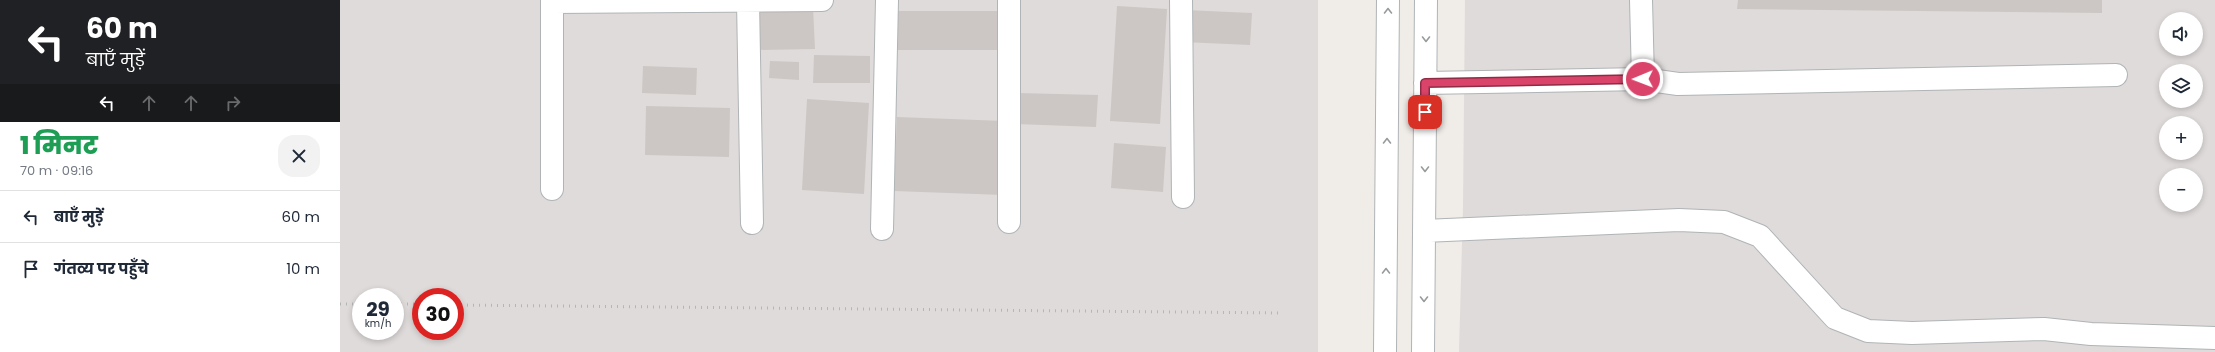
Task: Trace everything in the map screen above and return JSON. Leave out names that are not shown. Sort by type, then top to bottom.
[{"type":"street","points":[[552,189],[552,1],[822,0]]},
{"type":"street","points":[[882,229],[887,0]]},
{"type":"street","points":[[1009,0],[1009,222]]},
{"type":"street","points":[[1181,0],[1183,197]]},
{"type":"street","points":[[1386,352],[1388,0]]},
{"type":"street","points":[[1423,352],[1426,0]]},
{"type":"street","points":[[1641,0],[1643,79]]},
{"type":"street","points":[[748,1],[752,223]]},
{"type":"street","points":[[1425,83],[1643,79],[1678,84],[2116,75]]},
{"type":"street","points":[[1424,231],[1678,220],[1724,222],[1760,236],[1835,318],[1868,331],[1912,333],[2044,329],[2091,343],[2215,338]]},
{"type":"shaded area","points":[[340,0],[1318,0],[1318,352],[340,352]]},
{"type":"shaded area","points":[[1465,0],[2215,0],[2215,352],[1459,352],[1463,207]]},
{"type":"building","points":[[1738,0],[2102,0],[2102,13],[1737,9]]},
{"type":"building","points":[[1117,6],[1167,9],[1160,124],[1110,121]]},
{"type":"building","points":[[813,7],[815,49],[756,50],[755,8]]},
{"type":"building","points":[[1185,10],[1252,13],[1250,45],[1183,42]]},
{"type":"building","points":[[894,11],[999,11],[999,50],[894,50]]},
{"type":"building","points":[[814,55],[870,56],[870,83],[813,83]]},
{"type":"building","points":[[770,61],[799,62],[799,80],[769,78]]},
{"type":"building","points":[[643,66],[697,68],[696,95],[642,93]]},
{"type":"building","points":[[1017,93],[1098,95],[1096,127],[1016,124]]},
{"type":"building","points":[[807,99],[869,103],[864,194],[802,190]]},
{"type":"building","points":[[646,106],[730,108],[729,157],[645,155]]},
{"type":"building","points":[[897,117],[1005,121],[1003,195],[894,191]]},
{"type":"building","points":[[1114,143],[1166,147],[1163,192],[1111,188]]},
{"type":"railway","points":[[340,304],[352,304]]},
{"type":"railway","points":[[404,304],[412,304]]},
{"type":"railway","points":[[464,305],[1282,313]]},
{"type":"route","points":[[1425,112],[1425,83],[1643,79]]}]
